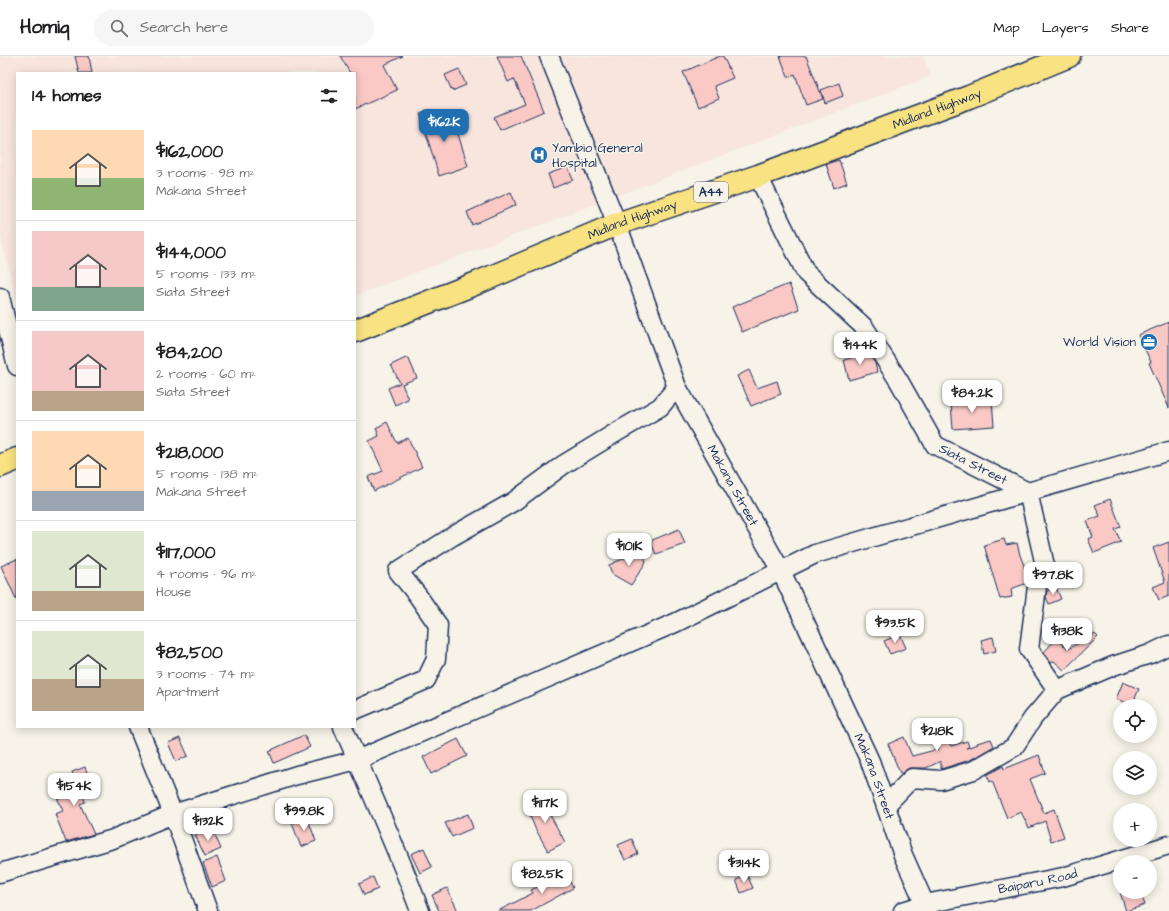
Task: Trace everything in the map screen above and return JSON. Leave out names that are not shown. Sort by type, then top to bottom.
[{"type":"main road","name":"Midland Highway","points":[[356,331],[484,280],[617,224],[758,176],[970,97],[1069,56]]},
{"type":"street","name":"Makana Street","points":[[549,56],[617,224],[677,387],[781,571],[870,761],[903,855],[927,908]]},
{"type":"street","name":"Siata Street","points":[[758,176],[806,273],[864,327],[900,381],[935,445],[1028,492]]},
{"type":"street","points":[[0,297],[16,362]]},
{"type":"street","points":[[356,710],[426,680],[436,659],[438,626],[418,596],[398,571],[453,536],[513,502],[563,465],[660,407],[677,387]]},
{"type":"street","points":[[0,872],[113,839],[173,814],[297,775],[357,760],[675,623],[815,554],[1169,451]]},
{"type":"street","points":[[1028,492],[1044,562],[1038,580],[1029,649],[1057,690]]},
{"type":"street","points":[[886,805],[912,778],[941,780],[974,770],[1014,747],[1033,718],[1057,690],[1114,666],[1169,646]]},
{"type":"street","points":[[138,728],[173,814],[208,911]]},
{"type":"street","points":[[343,728],[409,881],[420,911]]},
{"type":"street","name":"Baiparu Road","points":[[904,911],[927,908],[1063,877],[1169,844]]},
{"type":"shaded area","name":"Yambio General Hospital","points":[[0,56],[923,56],[931,76],[356,296],[356,72],[16,72],[16,297],[0,235]]},
{"type":"building","points":[[75,56],[89,56],[92,72],[79,72]]},
{"type":"building","points":[[340,56],[403,56],[384,65],[397,90],[356,109],[356,72],[349,72]]},
{"type":"building","points":[[497,56],[521,56],[544,111],[500,130],[494,117],[525,104],[514,79],[508,82]]},
{"type":"building","points":[[723,56],[733,78],[714,86],[719,98],[698,107],[683,72]]},
{"type":"building","points":[[780,56],[806,56],[823,99],[806,105],[795,74],[788,77]]},
{"type":"building","points":[[459,69],[466,85],[452,91],[445,75]]},
{"type":"building","points":[[839,83],[843,96],[825,103],[821,90]]},
{"type":"building","points":[[432,110],[435,120],[452,115],[468,166],[439,176],[420,114]]},
{"type":"building","points":[[839,160],[847,183],[834,188],[826,164]]},
{"type":"building","points":[[568,167],[573,180],[553,188],[548,174]]},
{"type":"building","points":[[511,192],[516,205],[472,225],[467,212]]},
{"type":"building","points":[[789,284],[799,309],[742,332],[732,307]]},
{"type":"building","points":[[1169,322],[1169,408],[1149,363],[1151,362],[1138,335]]},
{"type":"building","points":[[868,353],[875,363],[877,372],[849,380],[844,360]]},
{"type":"building","points":[[408,357],[417,378],[402,384],[408,399],[395,405],[388,388],[400,383],[391,365]]},
{"type":"building","points":[[749,370],[757,388],[777,381],[781,394],[751,406],[737,376]]},
{"type":"building","points":[[992,400],[994,426],[953,429],[951,403]]},
{"type":"building","points":[[387,422],[397,443],[408,438],[422,467],[374,491],[368,477],[383,471],[369,441],[379,436],[376,428]]},
{"type":"building","points":[[1110,499],[1121,527],[1115,529],[1121,542],[1094,553],[1088,539],[1093,537],[1087,521],[1100,516],[1095,505]]},
{"type":"building","points":[[679,529],[685,544],[656,554],[650,541]]},
{"type":"building","points":[[1004,539],[1006,545],[1017,543],[1028,576],[1027,583],[1011,589],[1012,597],[1000,599],[984,545]]},
{"type":"building","points":[[1169,542],[1169,596],[1159,600],[1153,587],[1165,582],[1153,548]]},
{"type":"building","points":[[642,550],[646,562],[631,585],[612,574],[609,565]]},
{"type":"building","points":[[16,559],[16,599],[1,566]]},
{"type":"building","points":[[1056,587],[1061,599],[1049,604],[1046,597],[1047,591]]},
{"type":"building","points":[[900,634],[906,648],[890,654],[884,641]]},
{"type":"building","points":[[1095,634],[1098,637],[1064,670],[1054,661],[1051,663],[1044,652],[1056,639],[1068,649]]},
{"type":"building","points":[[993,637],[996,651],[984,654],[981,640]]},
{"type":"building","points":[[1123,682],[1139,689],[1135,699],[1116,699]]},
{"type":"building","points":[[940,721],[951,746],[967,741],[969,747],[991,739],[994,746],[970,760],[941,769],[941,761],[926,768],[909,768],[900,773],[888,744],[904,737],[912,756],[939,749],[928,726]]},
{"type":"building","points":[[304,735],[310,747],[274,763],[269,751]]},
{"type":"building","points":[[180,738],[188,756],[176,761],[168,743]]},
{"type":"building","points":[[458,739],[467,756],[431,774],[423,757]]},
{"type":"building","points":[[1039,755],[1045,773],[1030,779],[1044,813],[1054,809],[1064,837],[1051,841],[1045,821],[1029,828],[1021,812],[1007,818],[992,781],[990,782],[987,775],[1003,766],[1004,769]]},
{"type":"building","points":[[85,767],[94,791],[83,795],[85,802],[80,804],[94,834],[66,842],[55,814],[63,811],[54,790],[76,781],[72,772]]},
{"type":"building","points":[[543,798],[552,815],[550,815],[565,842],[548,851],[535,828],[526,806]]},
{"type":"building","points":[[468,814],[473,828],[452,837],[445,823]]},
{"type":"building","points":[[307,817],[316,841],[301,847],[292,823]]},
{"type":"building","points":[[212,828],[221,849],[205,856],[195,835]]},
{"type":"building","points":[[632,839],[638,854],[625,860],[618,845]]},
{"type":"building","points":[[424,848],[432,867],[420,873],[411,854]]},
{"type":"building","points":[[217,857],[226,881],[212,887],[203,863]]},
{"type":"building","points":[[566,873],[573,888],[531,911],[498,911],[533,893],[531,890]]},
{"type":"building","points":[[747,875],[753,888],[741,893],[736,880]]},
{"type":"building","points":[[373,877],[378,889],[364,895],[359,884]]},
{"type":"building","points":[[447,888],[458,911],[439,911],[432,895]]},
{"type":"building","points":[[1122,899],[1143,899],[1145,905],[1126,911]]},
{"type":"place","name":"Yambio General Hospital","points":[[539,155]]},
{"type":"place","name":"World Vision","points":[[1149,342]]}]
